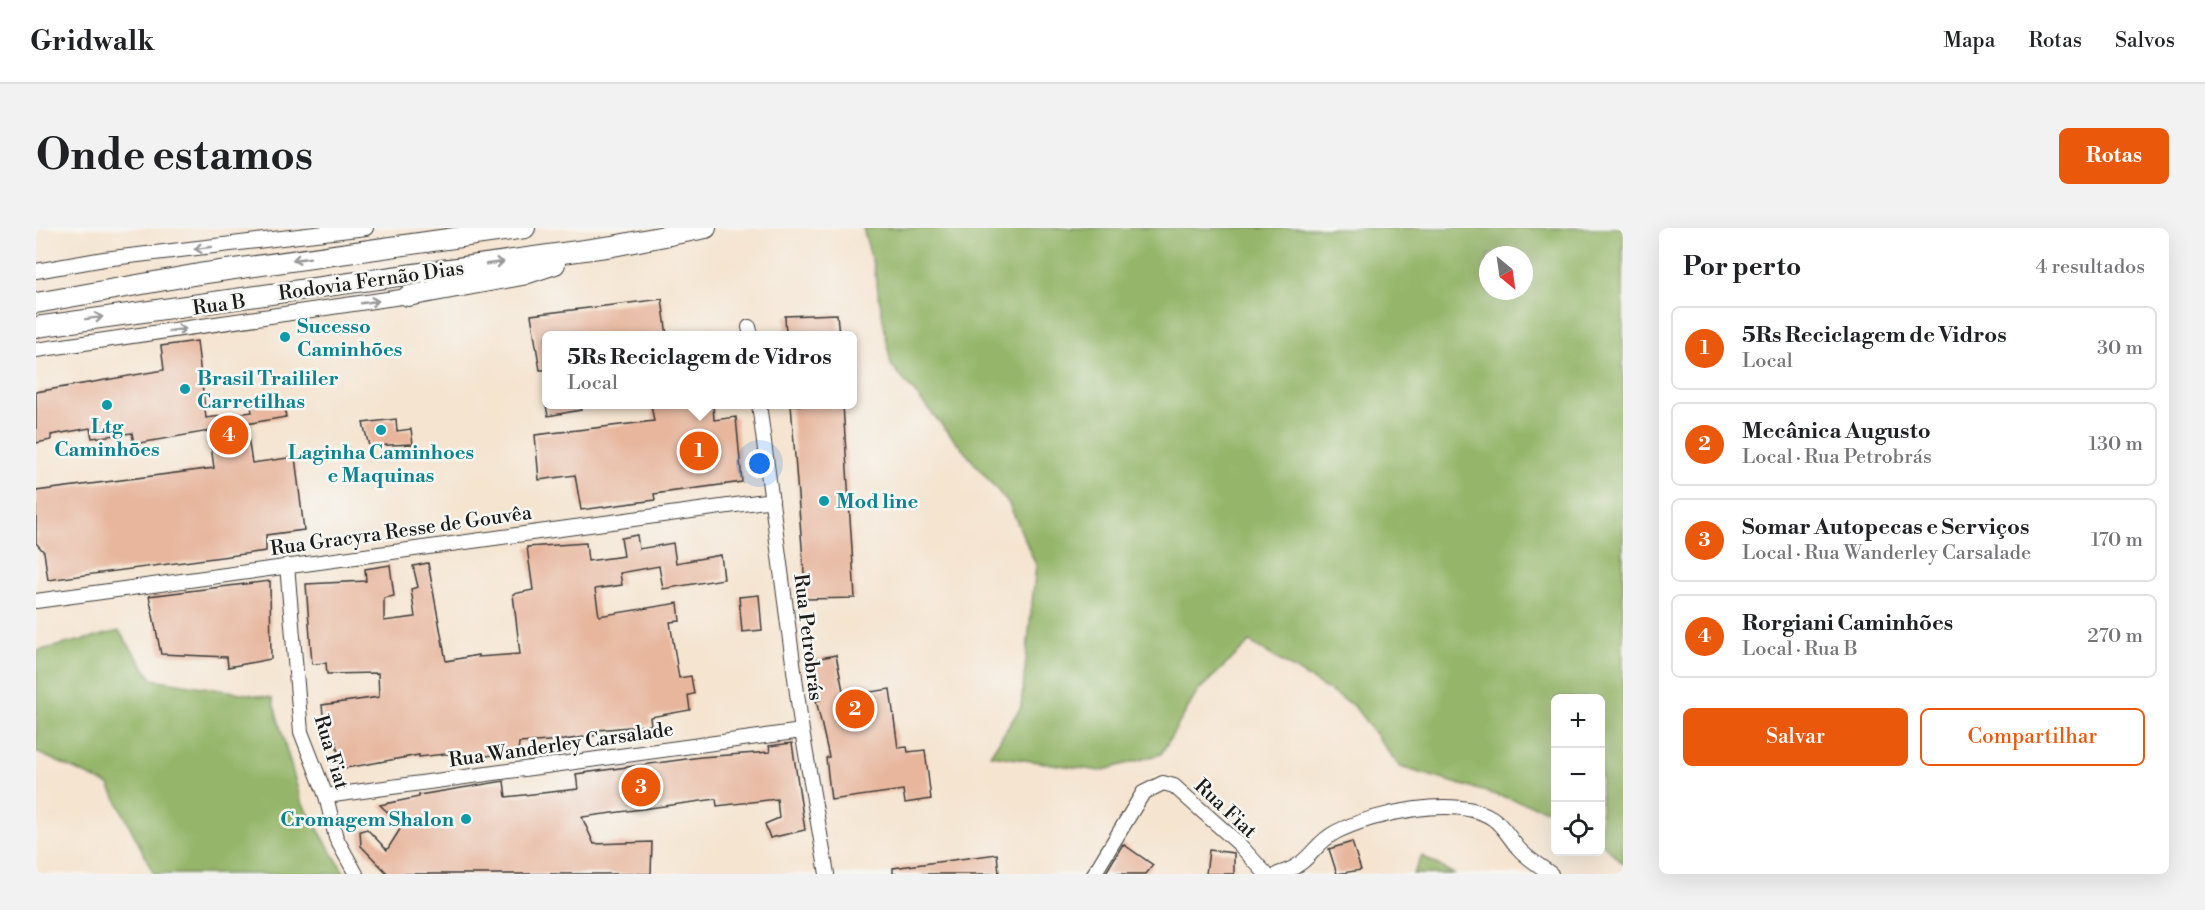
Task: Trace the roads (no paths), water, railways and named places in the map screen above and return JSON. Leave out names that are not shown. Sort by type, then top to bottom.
[{"type":"highway","name":"Rodovia Fernão Dias","points":[[42,300],[211,272],[525,228]]},
{"type":"highway","name":"Rodovia Fernão Dias","points":[[36,327],[613,246],[706,228]]},
{"type":"highway","points":[[408,296],[522,274],[613,246]]},
{"type":"street","points":[[36,272],[104,259],[366,228]]},
{"type":"street","name":"Rua B","points":[[36,350],[408,296]]},
{"type":"street","name":"Rua Petrobrás","points":[[760,409],[802,731],[827,874]]},
{"type":"street","name":"Rua Gracyra Resse de Gouvêa","points":[[36,601],[771,500]]},
{"type":"street","name":"Rua Fiat","points":[[287,565],[301,732],[326,795],[336,838],[356,874]]},
{"type":"street","name":"Rua Wanderley Carsalade","points":[[326,795],[802,731]]},
{"type":"street","name":"Rua Fiat","points":[[1094,874],[1143,793],[1163,783],[1174,786],[1238,843],[1266,874]]},
{"type":"street","points":[[1278,874],[1299,867],[1326,839],[1338,831],[1406,810],[1458,808],[1474,810],[1490,816],[1526,857],[1551,874]]},
{"type":"place","name":"Sucesso Caminhões","points":[[285,337]]},
{"type":"place","name":"Brasil Traililer Carretilhas","points":[[185,389]]},
{"type":"place","name":"Ltg Caminhões","points":[[107,405]]},
{"type":"place","name":"Laginha Caminhoes e Maquinas","points":[[381,430]]},
{"type":"place","name":"Rorgiani Caminhões","points":[[229,435]]},
{"type":"place","name":"5Rs Reciclagem de Vidros","points":[[699,451]]},
{"type":"place","name":"Mod line","points":[[824,501]]},
{"type":"place","name":"Mecânica Augusto","points":[[855,709]]},
{"type":"place","name":"Somar Autopecas e Serviços","points":[[641,787]]},
{"type":"place","name":"Cromagem Shalon","points":[[466,819]]}]
